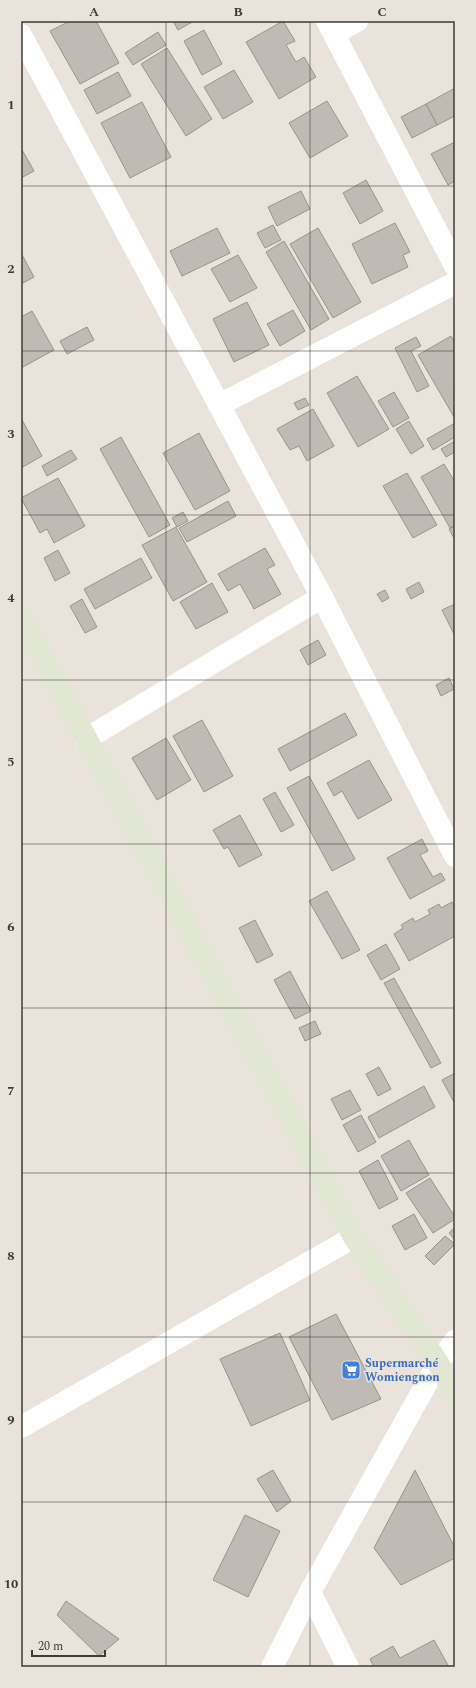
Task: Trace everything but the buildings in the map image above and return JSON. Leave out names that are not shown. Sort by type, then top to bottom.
[{"type":"main road","points":[[21,618],[354,1237],[438,1363],[455,1395]]},
{"type":"street","points":[[357,21],[330,28],[455,266]]},
{"type":"street","points":[[21,35],[322,597],[455,856]]},
{"type":"street","points":[[219,405],[455,283]]},
{"type":"street","points":[[86,739],[322,597]]},
{"type":"street","points":[[21,1427],[354,1237]]},
{"type":"street","points":[[272,1667],[310,1592],[438,1363],[455,1341]]},
{"type":"street","points":[[310,1592],[348,1667]]},
{"type":"place","name":"Supermarché Womiengnon","points":[[351,1370]]}]
